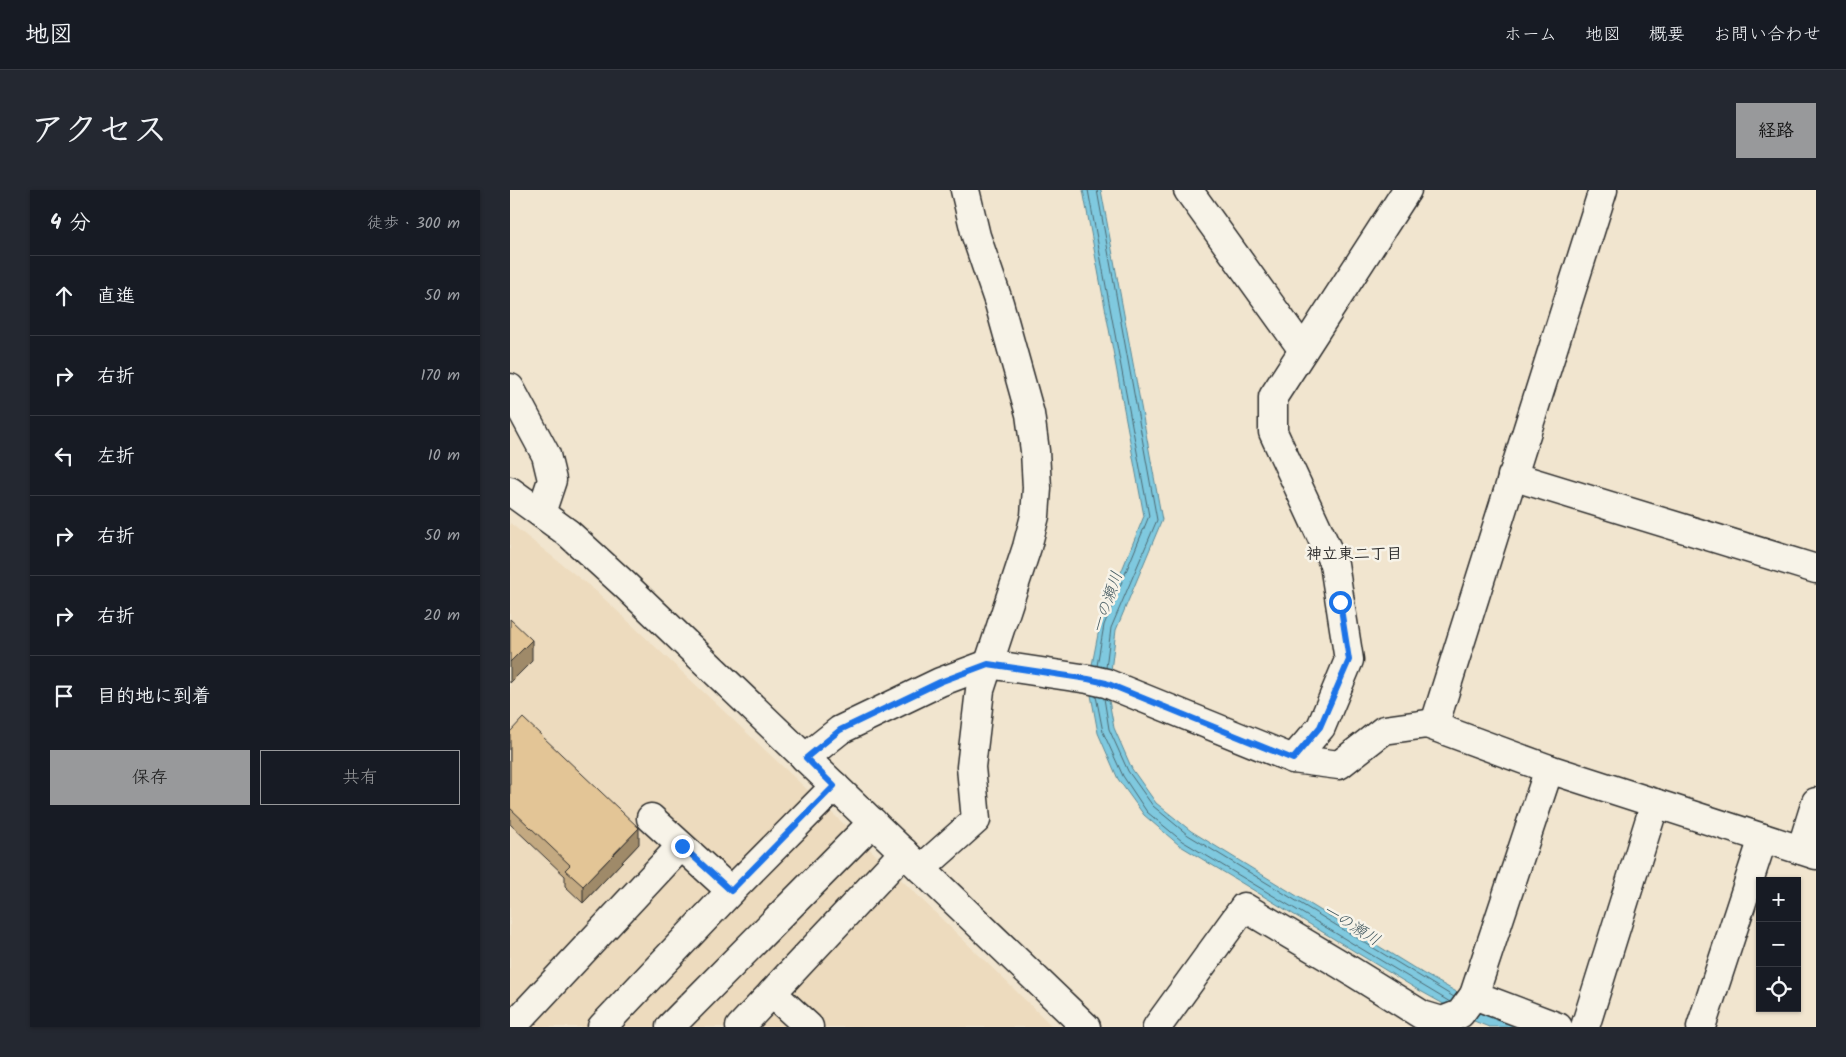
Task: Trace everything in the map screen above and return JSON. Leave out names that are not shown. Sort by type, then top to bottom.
[{"type":"street","points":[[740,1027],[772,993],[913,860],[976,820],[971,767],[980,690],[1036,516],[1037,488],[1036,451],[1030,414],[999,302],[976,236],[965,190]]},
{"type":"street","points":[[1188,190],[1303,350]]},
{"type":"street","points":[[1293,759],[1320,727],[1349,660],[1334,564],[1274,432],[1273,397],[1407,190]]},
{"type":"street","points":[[1434,726],[1603,190]]},
{"type":"street","points":[[510,388],[546,455],[552,480],[541,513]]},
{"type":"street","points":[[1512,476],[1816,569]]},
{"type":"street","points":[[510,491],[568,533],[618,578],[1086,1027]]},
{"type":"street","points":[[806,758],[840,730],[940,682],[988,664],[1100,682],[1293,759],[1339,765],[1384,730],[1414,724],[1427,724],[1549,769],[1808,852],[1816,802]]},
{"type":"street","points":[[1157,1027],[1244,907],[1422,1015],[1442,1020],[1469,1002],[1549,769]]},
{"type":"street","points":[[602,1027],[834,786]]},
{"type":"street","points":[[1585,1027],[1655,804]]},
{"type":"street","points":[[651,818],[731,891]]},
{"type":"street","points":[[670,1027],[873,822]]},
{"type":"street","points":[[1701,1027],[1763,838]]},
{"type":"street","points":[[512,1027],[682,846]]},
{"type":"street","points":[[772,993],[809,1027]]},
{"type":"street","points":[[1469,1002],[1558,1027]]},
{"type":"shaded area","points":[[510,523],[597,592],[847,827],[1053,1027],[510,1027]]},
{"type":"water","name":"一の瀬川","points":[[1083,190],[1101,190],[1162,520],[1116,630],[1108,695],[1114,728],[1132,769],[1156,803],[1191,831],[1424,974],[1464,996],[1531,1027],[1489,1027],[1474,1021],[1415,988],[1179,845],[1144,815],[1118,779],[1098,733],[1091,695],[1091,670],[1100,624],[1144,516]]},
{"type":"building","points":[[510,619],[532,640],[510,662]]},
{"type":"building","points":[[523,718],[639,828],[583,886],[565,870],[570,865],[510,808],[510,732]]},
{"type":"district","name":"神立東二丁目","points":[[1354,553]]},
{"type":"route","points":[[682,846],[731,891],[834,786],[806,758],[840,730],[940,682],[988,664],[1106,683],[1293,759],[1320,727],[1349,660],[1340,602]]}]
